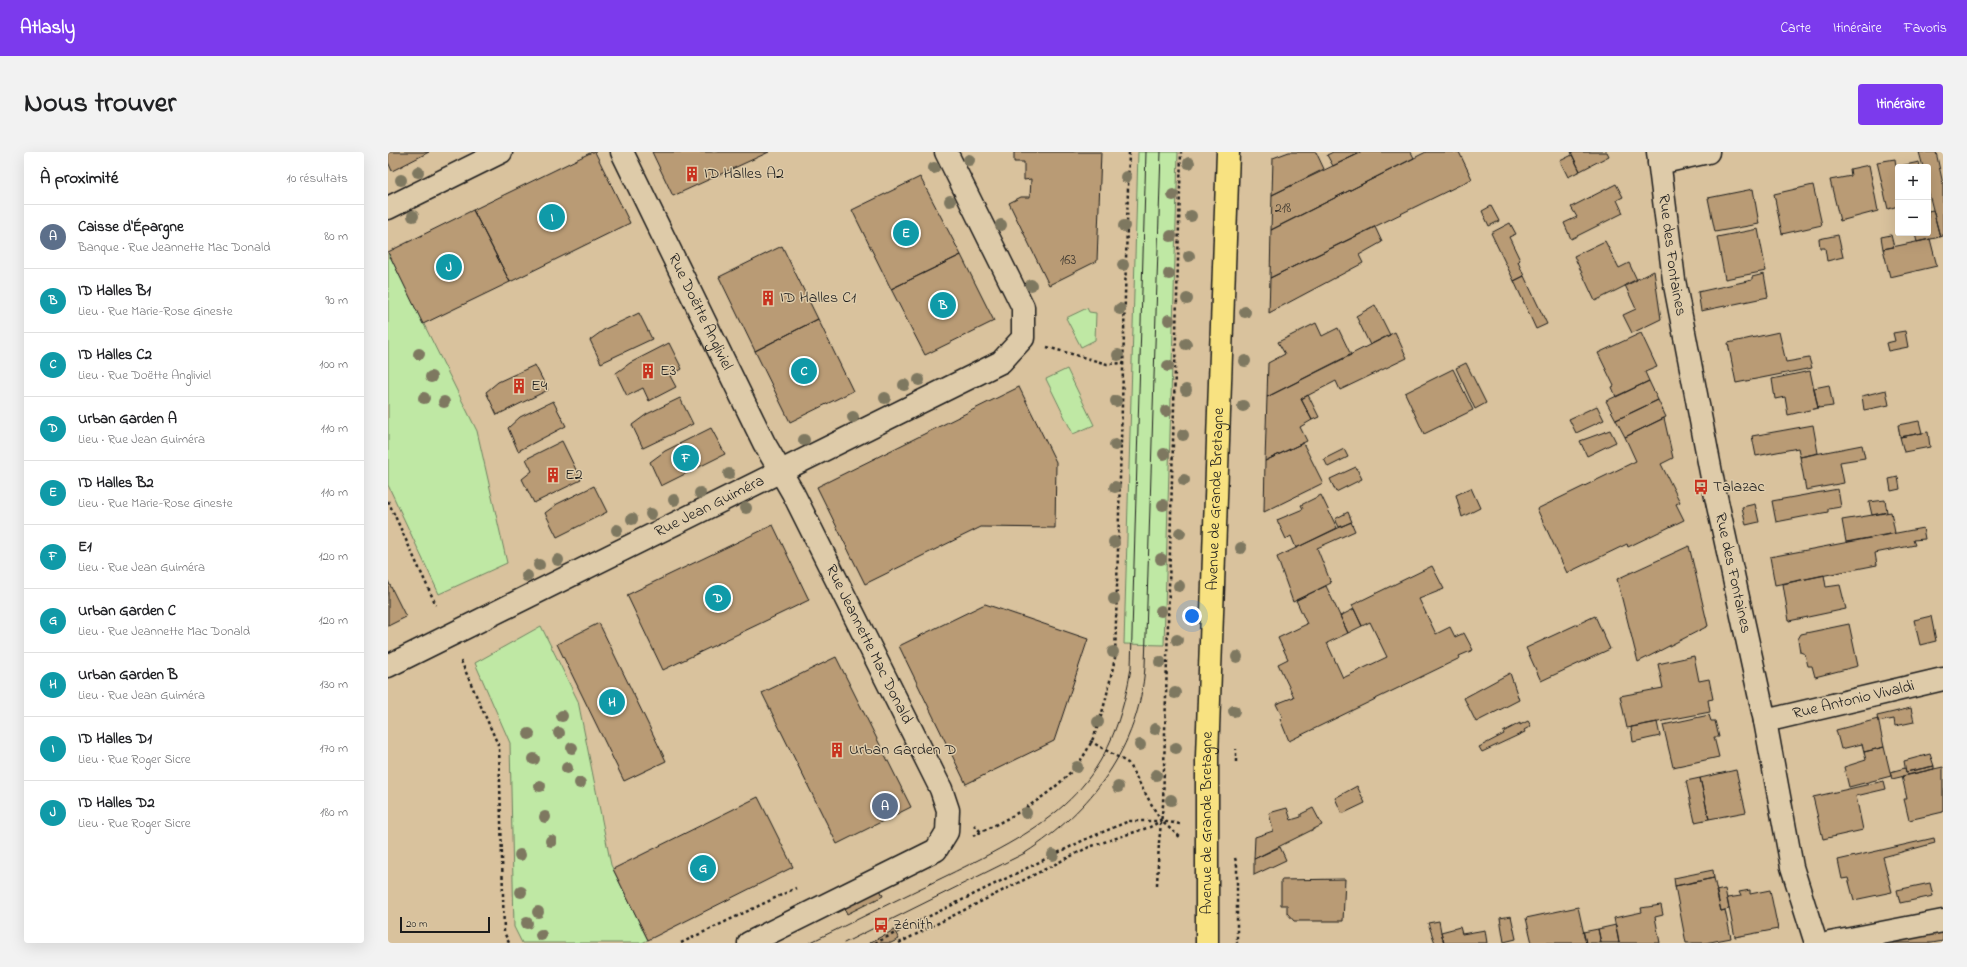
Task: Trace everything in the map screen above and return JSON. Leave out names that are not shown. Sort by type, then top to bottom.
[{"type":"main road","name":"Avenue de Grande Bretagne","points":[[1207,943],[1207,757],[1228,152]]},
{"type":"street","points":[[388,208],[501,152]]},
{"type":"street","name":"Rue Doëtte Angliviel","points":[[622,152],[764,443],[781,470]]},
{"type":"street","points":[[946,152],[1023,307],[1033,342]]},
{"type":"street","points":[[1658,157],[1708,152]]},
{"type":"street","name":"Rue des Fontaines","points":[[1658,157],[1675,288],[1713,483],[1765,721],[1792,867],[1816,943]]},
{"type":"street","name":"Rue Jean Guiméra","points":[[388,666],[1001,362],[1033,342]]},
{"type":"street","name":"Rue Jeannette Mac Donald","points":[[749,943],[936,850],[947,832],[948,810],[942,790],[781,470]]},
{"type":"street","name":"Rue Antonio Vivaldi","points":[[1765,721],[1943,679]]},
{"type":"street","points":[[1838,942],[1943,921]]},
{"type":"path","points":[[969,838],[1019,813],[1055,786],[1080,761],[1103,712],[1115,658],[1129,152]]},
{"type":"path","points":[[1157,886],[1163,797],[1181,152]]},
{"type":"path","points":[[1033,342],[1107,364],[1124,363]]},
{"type":"path","points":[[388,501],[436,605]]},
{"type":"path","points":[[461,661],[498,747],[504,932],[509,943]]},
{"type":"path","points":[[1090,741],[1128,763],[1161,821],[1181,837]]},
{"type":"path","points":[[875,943],[1084,840],[1129,821],[1161,821],[1182,824]]},
{"type":"path","points":[[900,943],[1089,847],[1150,827],[1161,821]]},
{"type":"green space","points":[[1138,152],[1178,152],[1164,645],[1124,644]]},
{"type":"green space","points":[[388,252],[477,431],[507,563],[439,594],[388,485]]},
{"type":"green space","points":[[1087,308],[1089,312],[1096,313],[1095,340],[1081,347],[1066,318]]},
{"type":"green space","points":[[1067,369],[1094,425],[1073,434],[1046,379]]},
{"type":"green space","points":[[541,626],[578,701],[611,865],[648,940],[642,943],[522,943],[514,927],[510,743],[475,663]]},
{"type":"building","points":[[388,152],[429,152],[392,171],[388,162]]},
{"type":"building","points":[[592,152],[595,152],[630,223],[510,282],[473,210]]},
{"type":"building","name":"ID Halles A2","points":[[652,152],[769,152],[673,196]]},
{"type":"building","points":[[1014,152],[1101,152],[1097,261],[1049,285],[1009,203],[1021,197],[1030,197],[1031,179],[1024,180],[1024,162],[1014,162]]},
{"type":"building","points":[[1289,152],[1316,152],[1324,169],[1272,195],[1273,158]]},
{"type":"building","points":[[1333,152],[1362,152],[1333,166],[1327,155]]},
{"type":"building","points":[[1362,152],[1411,152],[1414,158],[1271,230],[1272,195]]},
{"type":"building","points":[[1426,152],[1459,152],[1472,179],[1270,278],[1271,230]]},
{"type":"building","points":[[1571,152],[1607,152],[1609,156],[1580,171]]},
{"type":"building","points":[[1919,152],[1936,152],[1943,184],[1943,236],[1940,237],[1931,202],[1931,164],[1922,164]]},
{"type":"building","points":[[1572,155],[1580,171],[1568,177],[1560,161]]},
{"type":"building","points":[[1895,159],[1895,207],[1888,209],[1877,162]]},
{"type":"building","points":[[1869,165],[1878,211],[1840,221],[1830,180],[1851,176],[1850,169]]},
{"type":"building","points":[[920,177],[961,255],[891,289],[852,210]]},
{"type":"building","points":[[1616,184],[1623,197],[1617,200],[1623,213],[1571,239],[1564,223],[1577,217],[1571,207]]},
{"type":"building","points":[[1813,185],[1822,225],[1782,234],[1774,194]]},
{"type":"building","points":[[1753,189],[1759,224],[1715,232],[1708,198]]},
{"type":"building","points":[[1491,206],[1499,221],[1489,226],[1482,211]]},
{"type":"building","points":[[473,210],[510,282],[423,324],[388,252]]},
{"type":"building","points":[[1931,210],[1933,210],[1940,237],[1917,242],[1916,236],[1931,236]]},
{"type":"building","points":[[1510,223],[1516,234],[1509,237],[1520,260],[1518,262],[1524,276],[1514,281],[1491,233]]},
{"type":"building","points":[[1375,227],[1382,242],[1359,255],[1363,263],[1269,313],[1270,278]]},
{"type":"building","points":[[1758,229],[1766,271],[1725,279],[1717,237]]},
{"type":"building","points":[[1838,235],[1843,257],[1827,261],[1825,248],[1820,248],[1819,239]]},
{"type":"building","points":[[1891,235],[1894,247],[1883,249],[1881,237]]},
{"type":"building","points":[[1930,239],[1937,266],[1890,277],[1883,249]]},
{"type":"building","points":[[1605,241],[1619,268],[1629,263],[1637,280],[1595,301],[1574,256]]},
{"type":"building","name":"ID Halles C1","points":[[782,246],[818,319],[755,351],[719,277]]},
{"type":"building","points":[[961,255],[994,321],[925,355],[891,289]]},
{"type":"building","points":[[1654,271],[1661,319],[1632,333],[1623,315],[1636,309],[1625,285]]},
{"type":"building","points":[[1764,274],[1768,297],[1701,311],[1698,292],[1752,280],[1752,277]]},
{"type":"building","points":[[1524,276],[1547,324],[1536,329],[1514,281]]},
{"type":"building","points":[[1375,305],[1390,335],[1370,345],[1356,316]]},
{"type":"building","name":"E3","points":[[639,313],[652,339],[601,363],[590,340],[605,329]]},
{"type":"building","points":[[818,319],[853,391],[790,422],[755,351]]},
{"type":"building","points":[[1316,323],[1322,336],[1338,328],[1351,355],[1267,397],[1268,363],[1285,354],[1278,342]]},
{"type":"building","points":[[1905,331],[1908,347],[1888,351],[1886,343],[1895,341],[1893,333]]},
{"type":"building","points":[[1395,332],[1407,358],[1340,390],[1336,381],[1301,399],[1312,420],[1300,427],[1307,441],[1265,461],[1267,397]]},
{"type":"building","points":[[1779,332],[1786,362],[1809,358],[1812,368],[1736,383],[1728,343]]},
{"type":"building","points":[[1641,333],[1657,367],[1645,372],[1649,381],[1616,397],[1612,387],[1614,386],[1598,353]]},
{"type":"building","name":"E3","points":[[669,343],[682,369],[670,376],[676,387],[649,401],[643,388],[627,396],[616,373],[630,363]]},
{"type":"building","points":[[1466,363],[1486,403],[1475,409],[1456,368]]},
{"type":"building","name":"E4","points":[[535,365],[548,390],[497,415],[486,392],[498,382]]},
{"type":"building","points":[[1453,369],[1473,410],[1424,434],[1405,393]]},
{"type":"building","points":[[1810,371],[1818,408],[1788,415],[1785,397],[1775,399],[1772,379]]},
{"type":"building","points":[[1649,381],[1658,400],[1616,420],[1606,401]]},
{"type":"building","points":[[1829,385],[1833,406],[1818,408],[1814,388]]},
{"type":"building","points":[[1019,387],[1056,462],[1055,528],[981,527],[865,584],[817,487]]},
{"type":"building","points":[[1886,390],[1889,405],[1864,410],[1862,396]]},
{"type":"building","points":[[1308,395],[1319,417],[1312,420],[1301,399]]},
{"type":"building","points":[[680,398],[693,424],[643,448],[632,425],[647,414]]},
{"type":"building","points":[[1658,400],[1666,417],[1625,437],[1616,420]]},
{"type":"building","name":"E4","points":[[553,401],[566,426],[518,451],[508,428],[520,417]]},
{"type":"building","points":[[1597,406],[1604,420],[1576,433],[1569,419]]},
{"type":"building","points":[[1664,418],[1673,458],[1661,464],[1680,502],[1676,504],[1684,520],[1628,547],[1627,544],[1567,573],[1537,509],[1636,461],[1625,437]]},
{"type":"building","points":[[1919,421],[1922,433],[1900,437],[1898,425]]},
{"type":"building","points":[[1813,425],[1818,453],[1800,457],[1798,448],[1756,456],[1752,436]]},
{"type":"building","points":[[711,428],[725,454],[661,486],[650,462],[665,451]]},
{"type":"building","points":[[1610,430],[1616,442],[1587,456],[1580,441]]},
{"type":"building","points":[[1928,432],[1930,447],[1904,452],[1900,437]]},
{"type":"building","name":"E2","points":[[562,441],[581,480],[534,503],[522,479],[532,471],[526,459]]},
{"type":"building","points":[[1303,443],[1323,483],[1264,512],[1265,461]]},
{"type":"building","points":[[1862,445],[1865,458],[1840,462],[1844,483],[1806,490],[1800,457]]},
{"type":"building","points":[[1344,449],[1348,457],[1328,467],[1324,459]]},
{"type":"building","points":[[1356,467],[1362,479],[1336,492],[1330,479]]},
{"type":"building","points":[[1898,477],[1900,489],[1891,491],[1889,479]]},
{"type":"building","name":"E2","points":[[594,486],[607,512],[557,537],[545,513],[557,504]]},
{"type":"building","points":[[1471,488],[1480,508],[1462,517],[1456,495]]},
{"type":"building","points":[[1838,489],[1841,507],[1828,509],[1828,512],[1776,522],[1772,501]]},
{"type":"building","points":[[1321,495],[1337,528],[1296,548],[1291,536],[1286,539],[1277,520],[1303,509],[1301,505]]},
{"type":"building","points":[[1885,500],[1887,512],[1872,515],[1869,502]]},
{"type":"building","points":[[1755,504],[1759,522],[1746,525],[1742,507]]},
{"type":"building","points":[[1348,512],[1352,522],[1339,527],[1335,519]]},
{"type":"building","points":[[1891,512],[1895,533],[1846,542],[1842,520]]},
{"type":"building","points":[[1351,522],[1355,531],[1317,548],[1331,583],[1293,602],[1277,557]]},
{"type":"building","points":[[773,525],[809,600],[663,670],[627,595]]},
{"type":"building","points":[[1923,528],[1925,539],[1913,540],[1915,545],[1875,553],[1877,565],[1775,585],[1770,557]]},
{"type":"building","points":[[1689,546],[1708,626],[1638,662],[1617,579]]},
{"type":"building","points":[[1432,566],[1444,589],[1419,599],[1436,634],[1450,627],[1455,637],[1464,633],[1473,650],[1459,656],[1460,658],[1289,741],[1280,719],[1283,718],[1276,704],[1294,697],[1278,664],[1288,659],[1278,638],[1307,624],[1296,600],[1326,586],[1348,633],[1327,643],[1343,678],[1387,657],[1370,622],[1362,626],[1352,605]]},
{"type":"building","points":[[1824,575],[1826,587],[1840,585],[1846,609],[1789,621],[1783,584]]},
{"type":"building","points":[[388,581],[406,617],[388,626]]},
{"type":"building","points":[[985,604],[1088,639],[1054,741],[966,784],[899,646]]},
{"type":"building","points":[[1354,609],[1362,626],[1348,633],[1340,616]]},
{"type":"building","points":[[1595,616],[1610,649],[1541,681],[1526,648]]},
{"type":"building","points":[[1931,616],[1936,641],[1920,645],[1914,620]]},
{"type":"building","points":[[599,623],[666,761],[624,781],[557,644]]},
{"type":"building","points":[[1849,624],[1858,666],[1815,677],[1812,666],[1808,666],[1805,654],[1800,652],[1798,639],[1801,634]]},
{"type":"building","points":[[1694,656],[1699,681],[1709,679],[1713,699],[1708,700],[1710,712],[1627,728],[1620,696],[1663,688],[1658,664]]},
{"type":"building","name":"Urban Garden D","points":[[836,657],[911,807],[837,844],[762,693]]},
{"type":"building","points":[[1510,673],[1519,700],[1476,722],[1464,698]]},
{"type":"building","points":[[1911,708],[1914,722],[1895,726],[1894,719],[1878,722],[1877,716]]},
{"type":"building","points":[[1709,715],[1711,721],[1715,721],[1719,737],[1714,737],[1719,757],[1673,767],[1663,725]]},
{"type":"building","points":[[1878,719],[1884,747],[1864,752],[1862,744],[1841,749],[1836,730]]},
{"type":"building","points":[[1528,721],[1531,726],[1524,730],[1525,732],[1482,752],[1479,747],[1504,734],[1503,732],[1520,723],[1520,725]]},
{"type":"building","points":[[1657,722],[1660,736],[1633,742],[1631,727]]},
{"type":"building","points":[[1884,747],[1891,776],[1849,787],[1844,767],[1866,760],[1864,752]]},
{"type":"building","points":[[1930,754],[1934,766],[1906,772],[1904,761]]},
{"type":"building","points":[[1934,766],[1934,769],[1892,779],[1890,772],[1905,768],[1906,772]]},
{"type":"building","points":[[1943,767],[1943,812],[1909,820],[1904,799],[1907,799],[1902,776]]},
{"type":"building","points":[[1736,770],[1746,812],[1709,819],[1700,778]]},
{"type":"building","points":[[1700,778],[1709,819],[1695,822],[1686,781]]},
{"type":"building","points":[[1884,781],[1886,789],[1856,796],[1863,830],[1823,839],[1813,797]]},
{"type":"building","points":[[1357,786],[1365,803],[1342,814],[1335,798]]},
{"type":"building","points":[[758,797],[793,867],[648,940],[613,869]]},
{"type":"building","points":[[1287,808],[1291,820],[1301,817],[1301,814],[1313,808],[1322,825],[1254,859],[1255,837],[1273,831],[1269,813]]},
{"type":"building","points":[[1934,838],[1935,843],[1883,857],[1892,892],[1854,900],[1848,878],[1842,879],[1838,860]]},
{"type":"building","points":[[1280,847],[1286,860],[1254,875],[1254,859]]},
{"type":"building","points":[[1713,870],[1714,878],[1675,886],[1674,878]]},
{"type":"building","points":[[1714,878],[1721,911],[1725,910],[1731,938],[1705,943],[1686,943],[1675,886]]},
{"type":"building","points":[[1345,879],[1343,921],[1294,921],[1287,913],[1287,905],[1281,905],[1281,880]]},
{"type":"building","points":[[1930,883],[1933,896],[1900,903],[1897,890]]},
{"type":"building","points":[[879,887],[883,896],[847,914],[843,905]]},
{"type":"building","points":[[1725,889],[1729,909],[1721,911],[1716,891]]},
{"type":"building","points":[[1750,890],[1750,894],[1770,890],[1778,929],[1735,937],[1727,898],[1741,896],[1739,892]]},
{"type":"building","points":[[1661,905],[1663,915],[1655,917],[1660,943],[1619,943],[1614,918],[1642,912],[1641,908]]},
{"type":"building","points":[[1578,907],[1586,943],[1532,943],[1526,918]]},
{"type":"building","points":[[1511,916],[1516,939],[1504,942],[1500,918]]},
{"type":"building","points":[[1439,921],[1444,943],[1435,943],[1428,923]]},
{"type":"building","points":[[1616,925],[1619,943],[1601,943],[1598,929]]},
{"type":"building","points":[[1460,927],[1462,934],[1485,930],[1487,943],[1444,943],[1441,932]]},
{"type":"building","points":[[1598,929],[1601,943],[1586,943],[1583,932]]},
{"type":"building","points":[[894,930],[899,939],[891,943],[869,943]]},
{"type":"building","points":[[1943,930],[1943,941],[1932,943],[1882,943]]},
{"type":"tram line","points":[[809,943],[983,858],[1045,820],[1070,799],[1091,775],[1108,746],[1122,710],[1131,668],[1146,152]]},
{"type":"tram line","points":[[844,943],[1025,853],[1049,836],[1071,817],[1091,796],[1108,774],[1122,750],[1133,724],[1141,696],[1145,667],[1161,152]]},
{"type":"place","name":"ID Halles A2","points":[[692,174]]},
{"type":"place","name":"ID Halles D1","points":[[552,217]]},
{"type":"place","name":"ID Halles B2","points":[[906,233]]},
{"type":"place","name":"ID Halles D2","points":[[449,267]]},
{"type":"place","name":"ID Halles C1","points":[[768,298]]},
{"type":"place","name":"ID Halles B1","points":[[943,305]]},
{"type":"place","name":"E3","points":[[648,371]]},
{"type":"place","name":"ID Halles C2","points":[[804,371]]},
{"type":"place","name":"E4","points":[[519,386]]},
{"type":"place","name":"E1","points":[[686,458]]},
{"type":"place","name":"E2","points":[[553,475]]},
{"type":"place","name":"Talazac","points":[[1701,487]]},
{"type":"place","name":"Urban Garden A","points":[[718,598]]},
{"type":"place","name":"Urban Garden B","points":[[612,702]]},
{"type":"place","name":"Urban Garden D","points":[[837,750]]},
{"type":"place","name":"Caisse d'Épargne","points":[[885,806]]},
{"type":"place","name":"Urban Garden C","points":[[703,868]]},
{"type":"place","name":"Zénith","points":[[881,925]]}]
